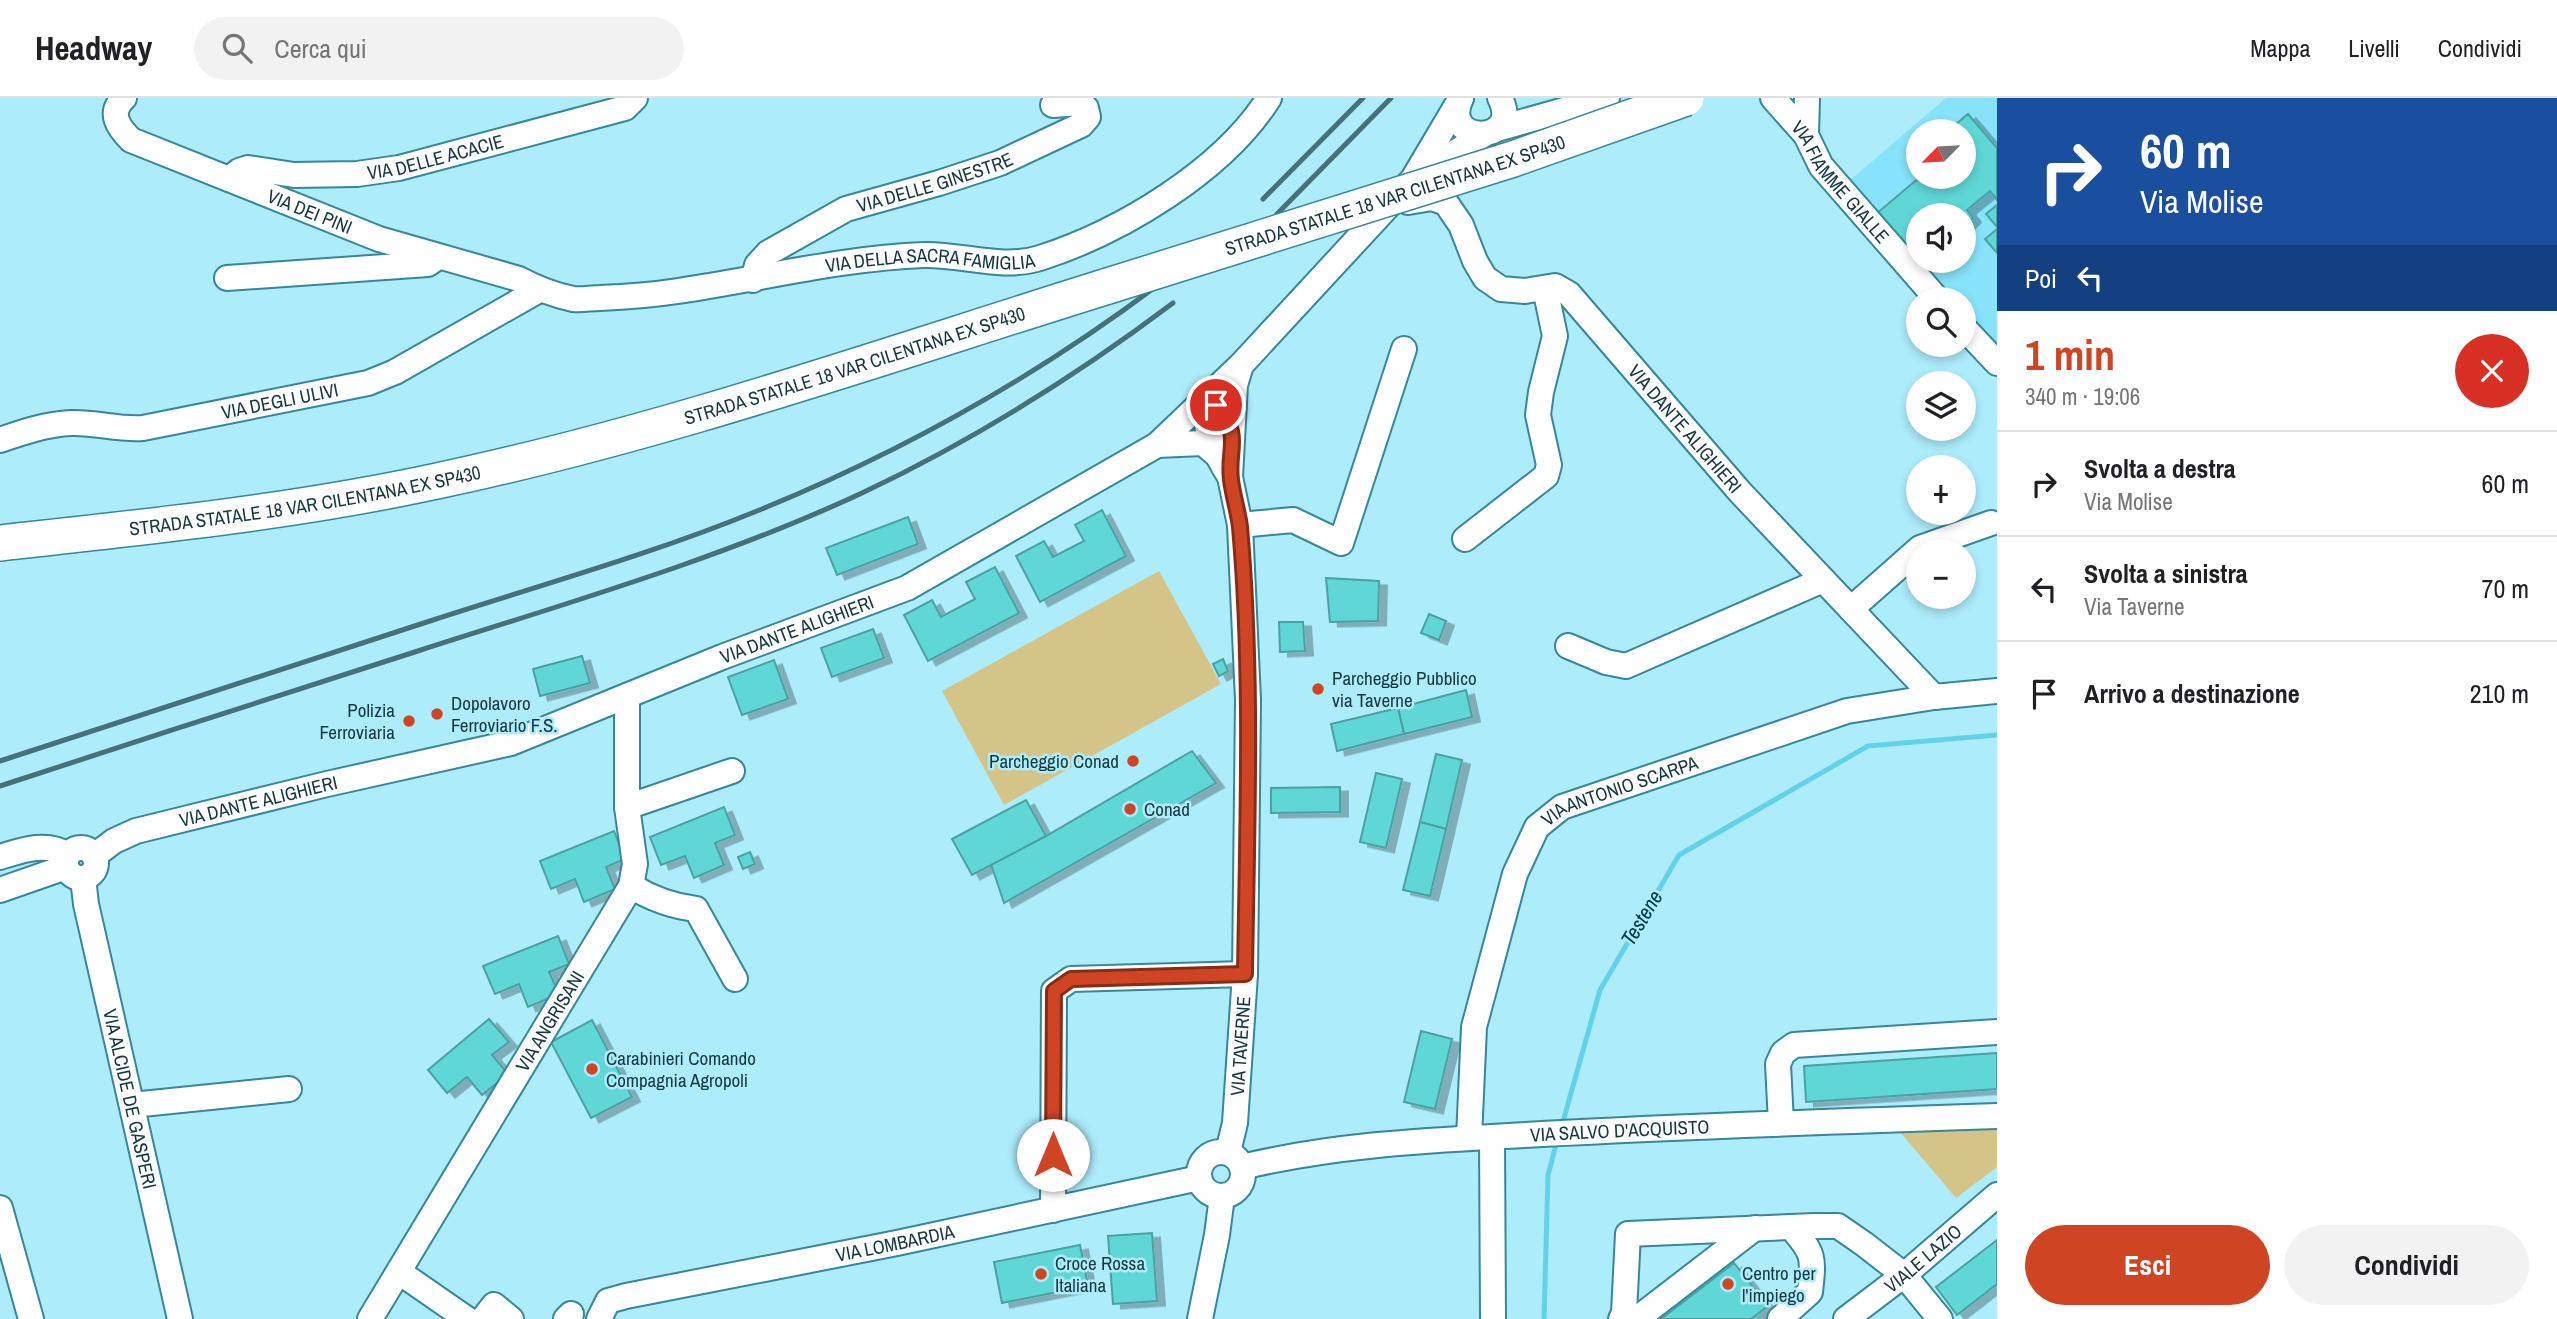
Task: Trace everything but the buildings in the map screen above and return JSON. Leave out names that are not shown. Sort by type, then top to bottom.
[{"type":"highway","name":"STRADA STATALE 18 VAR CILENTANA EX SP430","points":[[0,543],[269,511],[412,486],[510,465],[772,392],[1513,159],[1686,98]]},
{"type":"street","name":"VIA DEI PINI","points":[[124,98],[117,104],[115,120],[119,129],[131,140],[379,239],[519,279],[539,290]]},
{"type":"street","name":"VIA DELLE ACACIE","points":[[229,179],[248,168],[294,175],[319,175],[357,174],[399,168],[625,108],[635,98]]},
{"type":"street","name":"VIA DELLA SACRA FAMIGLIA","points":[[539,290],[575,299],[643,296],[851,263],[925,255],[1010,263],[1036,260],[1071,248],[1122,224],[1187,181],[1231,147],[1257,117],[1269,98]]},
{"type":"street","points":[[1461,98],[1458,105],[1459,120],[1468,131],[1496,117],[1541,116],[1607,98]]},
{"type":"street","points":[[1413,180],[1461,98]]},
{"type":"street","name":"VIA FIAMME GIALLE","points":[[1773,98],[1806,135],[1821,166],[1927,287]]},
{"type":"street","points":[[1806,135],[1807,98]]},
{"type":"street","name":"VIA DELLE GINESTRE","points":[[753,280],[757,265],[768,253],[846,209],[939,184],[1000,163],[1081,125],[1088,117],[1086,108],[1080,103],[1053,105]]},
{"type":"street","points":[[1413,180],[1496,117]]},
{"type":"street","name":"VIA DANTE ALIGHIERI","points":[[72,867],[94,870],[94,856],[114,841],[136,831],[327,784],[511,743],[722,657],[907,588],[1157,445],[1241,365],[1413,180]]},
{"type":"street","name":"VIA DANTE ALIGHIERI","points":[[1390,204],[1432,198],[1446,202],[1461,225],[1485,278],[1501,289],[1525,291],[1555,286],[1569,294],[1740,492],[1851,609]]},
{"type":"street","points":[[227,278],[428,264],[439,256]]},
{"type":"street","points":[[1465,540],[1546,476],[1549,465],[1538,415],[1555,336],[1545,288]]},
{"type":"street","name":"VIA DEGLI ULIVI","points":[[0,440],[49,425],[73,422],[125,429],[144,428],[368,383],[395,372],[539,290]]},
{"type":"street","points":[[1976,341],[1997,363]]},
{"type":"street","points":[[1240,525],[1293,520],[1341,543],[1404,349]]},
{"type":"street","points":[[1157,445],[1203,443],[1225,446],[1241,365]]},
{"type":"street","name":"VIA TAVERNE","points":[[1204,398],[1205,423],[1225,446],[1240,525],[1248,700],[1245,974],[1235,1160]]},
{"type":"street","points":[[1934,697],[1851,609],[1920,548],[1991,523]]},
{"type":"street","points":[[1568,646],[1606,662],[1626,666],[1823,580]]},
{"type":"street","name":"VIA ANTONIO SCARPA","points":[[1493,1319],[1487,1138],[1474,1027],[1514,874],[1536,827],[1562,807],[1847,711],[1934,697],[1997,691]]},
{"type":"street","name":"VIA ANGRISANI","points":[[370,1319],[631,886],[635,864],[627,807],[626,696]]},
{"type":"street","points":[[627,807],[732,771]]},
{"type":"street","points":[[0,857],[25,849],[52,847],[72,867],[0,890]]},
{"type":"street","name":"VIA ALCIDE DE GASPERI","points":[[72,867],[86,904],[180,1319]]},
{"type":"street","points":[[631,886],[675,907],[696,909],[735,979]]},
{"type":"street","points":[[1053,1210],[1054,991],[1071,979],[1245,974]]},
{"type":"street","points":[[1781,1123],[1778,1064],[1783,1053],[1794,1045],[1997,1032]]},
{"type":"street","points":[[132,1105],[289,1089]]},
{"type":"street","name":"VIA SALVO D'ACQUISTO","points":[[1235,1160],[1369,1144],[1781,1123],[1997,1116]]},
{"type":"street","points":[[1221,1151],[1235,1160],[1243,1174],[1235,1191],[1222,1196],[1205,1189],[1199,1178],[1200,1165],[1209,1155],[1221,1151]]},
{"type":"street","name":"VIA LOMBARDIA","points":[[599,1317],[608,1301],[626,1296],[897,1243],[1199,1178]]},
{"type":"street","name":"VIALE LAZIO","points":[[1846,1319],[1904,1275],[1997,1195]]},
{"type":"street","points":[[1200,1319],[1222,1196]]},
{"type":"street","points":[[0,1208],[7,1259],[30,1319]]},
{"type":"street","points":[[1755,1228],[1638,1318],[1623,1316],[1628,1234],[1755,1228],[1838,1226],[1904,1275],[1940,1319]]},
{"type":"street","points":[[1780,1319],[1810,1292],[1814,1262],[1808,1247],[1791,1227]]},
{"type":"street","points":[[1814,1262],[1849,1234]]},
{"type":"street","points":[[399,1272],[467,1319]]},
{"type":"street","points":[[483,1319],[494,1305],[511,1319]]},
{"type":"shaded area","points":[[1946,98],[1997,98],[1997,347],[1976,325],[1976,287],[1941,287],[1929,273],[1976,273],[1976,203],[1906,203],[1906,247],[1848,182],[1906,132],[1906,189],[1976,189],[1976,119],[1922,119]]},
{"type":"shaded area","points":[[1159,571],[1221,684],[1004,805],[942,691]]},
{"type":"shaded area","points":[[1997,1124],[1997,1167],[1956,1198],[1900,1132]]},
{"type":"waterway","name":"Testene","points":[[1562,1125],[1600,990],[1679,855],[1868,746],[1997,735]]},
{"type":"waterway","name":"Testene","points":[[1544,1319],[1548,1175],[1557,1141]]},
{"type":"railway","points":[[1263,199],[1363,98]]},
{"type":"railway","points":[[1277,214],[1391,98]]},
{"type":"railway","points":[[0,761],[637,555],[757,511],[863,464],[965,411],[1063,351],[1158,285]]},
{"type":"railway","points":[[0,786],[644,578],[809,516],[903,473],[983,429],[1099,356],[1173,303]]},
{"type":"place","name":"Parcheggio Pubblico via Taverne","points":[[1318,689]]},
{"type":"place","name":"Dopolavoro Ferroviario F.S.","points":[[437,714]]},
{"type":"place","name":"Polizia Ferroviaria","points":[[409,721]]},
{"type":"place","name":"Parcheggio Conad","points":[[1133,761]]},
{"type":"place","name":"Conad","points":[[1130,809]]},
{"type":"place","name":"Carabinieri Comando Compagnia Agropoli","points":[[592,1069]]},
{"type":"place","name":"Croce Rossa Italiana","points":[[1041,1274]]},
{"type":"place","name":"Centro per l'impiego","points":[[1728,1284]]},
{"type":"route","points":[[1053,1155],[1054,991],[1071,979],[1245,974],[1248,700],[1240,525],[1230,477],[1234,438],[1216,405]]}]
